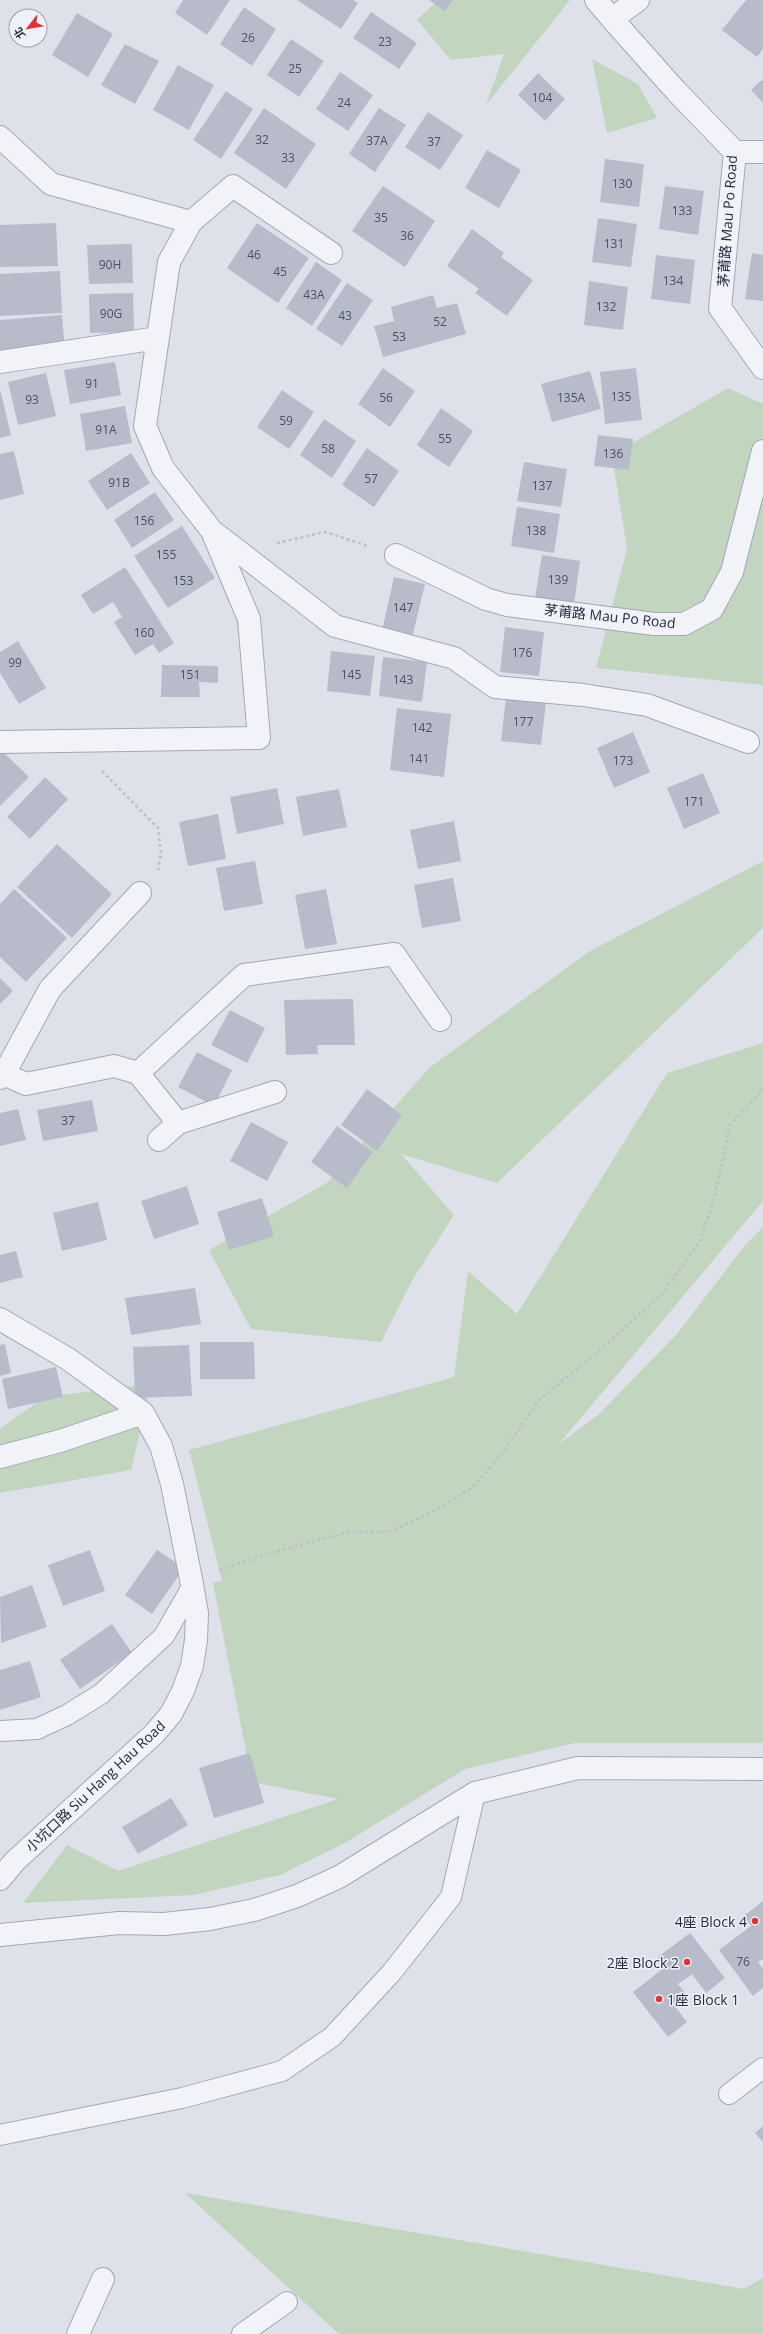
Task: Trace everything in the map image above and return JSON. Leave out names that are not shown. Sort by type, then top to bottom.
[{"type":"street","name":"茅莆路 Mau Po Road","points":[[596,0],[671,86],[735,152],[720,308],[763,368]]},
{"type":"street","points":[[612,19],[638,0]]},
{"type":"street","points":[[0,137],[51,184],[191,222]]},
{"type":"street","points":[[735,152],[763,152]]},
{"type":"street","points":[[331,253],[233,186],[191,222],[169,262],[145,426],[163,468],[212,531],[238,553],[335,626],[454,658],[495,687],[583,695],[647,705],[748,742]]},
{"type":"street","points":[[0,362],[158,338]]},
{"type":"street","name":"茅莆路 Mau Po Road","points":[[396,555],[486,598],[507,605],[654,624],[684,624],[712,610],[732,572],[763,451]]},
{"type":"street","points":[[0,742],[70,739],[259,738],[248,619],[212,531]]},
{"type":"street","points":[[140,893],[50,989],[2,1076],[26,1084],[114,1066],[138,1073],[178,1123]]},
{"type":"street","points":[[138,1073],[244,975],[394,954],[440,1020]]},
{"type":"street","points":[[159,1140],[178,1123],[274,1092]]},
{"type":"street","name":"小坑口路 Siu Hang Hau Road","points":[[0,1319],[68,1359],[143,1413],[161,1446],[172,1484],[197,1613],[196,1640],[192,1666],[183,1691],[171,1714],[154,1734],[15,1861],[0,1879]]},
{"type":"street","points":[[0,1457],[60,1441],[143,1413]]},
{"type":"street","points":[[0,1935],[119,1923],[164,1924],[210,1919],[254,1910],[297,1896],[339,1877],[475,1793],[578,1768],[763,1769]]},
{"type":"street","points":[[78,2334],[103,2279]]},
{"type":"lane","points":[[0,1731],[38,1729],[67,1715],[101,1694],[164,1636],[192,1583]]},
{"type":"lane","points":[[0,2135],[182,2098],[282,2071],[332,2037],[392,1972],[451,1897],[475,1793]]},
{"type":"lane","points":[[729,2094],[763,2068]]},
{"type":"lane","points":[[242,2334],[287,2302]]},
{"type":"path","points":[[238,553],[326,532],[396,555]]},
{"type":"path","points":[[70,739],[158,828],[161,854],[156,877],[140,893]]},
{"type":"path","points":[[192,1583],[274,1552],[345,1533],[391,1531],[434,1511],[473,1487],[501,1455],[539,1400],[599,1351],[666,1288],[700,1241],[715,1195],[730,1125],[763,1089]]},
{"type":"green space","points":[[438,0],[570,0],[486,105],[504,54],[451,60],[417,20]]},
{"type":"green space","points":[[592,59],[638,84],[657,118],[607,133]]},
{"type":"green space","points":[[728,388],[763,404],[763,685],[596,668],[627,549],[612,455]]},
{"type":"green space","points":[[763,861],[763,928],[497,1183],[401,1154],[454,1215],[413,1279],[381,1342],[251,1329],[209,1250],[328,1182],[429,1068],[590,951]]},
{"type":"green space","points":[[763,1043],[763,1201],[559,1444],[598,1415],[677,1334],[745,1245],[763,1227],[763,1743],[575,1743],[465,1769],[345,1843],[280,1875],[194,1895],[23,1903],[67,1845],[118,1871],[338,1799],[252,1782],[213,1583],[222,1581],[189,1450],[454,1377],[468,1271],[517,1314],[667,1073]]},
{"type":"green space","points":[[151,1384],[131,1470],[0,1493],[0,1429],[45,1397]]},
{"type":"green space","points":[[185,2193],[744,2289],[763,2278],[763,2334],[339,2334]]},
{"type":"building","points":[[183,0],[230,0],[207,35],[175,13]]},
{"type":"building","points":[[297,0],[353,0],[358,3],[341,29]]},
{"type":"building","points":[[429,0],[453,0],[445,11]]},
{"type":"building","points":[[746,0],[763,0],[763,49],[757,57],[722,30]]},
{"type":"building","points":[[244,7],[276,29],[252,66],[220,44]]},
{"type":"building","points":[[371,12],[417,43],[399,69],[353,38]]},
{"type":"building","points":[[77,13],[113,34],[88,77],[52,55]]},
{"type":"building","points":[[291,39],[324,61],[299,97],[267,75]]},
{"type":"building","points":[[125,44],[159,61],[135,104],[101,85]]},
{"type":"building","points":[[178,65],[214,85],[189,130],[153,110]]},
{"type":"building","points":[[340,72],[373,95],[348,131],[316,109]]},
{"type":"building","points":[[538,73],[565,99],[545,121],[518,95]]},
{"type":"building","points":[[763,79],[763,103],[751,90]]},
{"type":"building","points":[[226,91],[253,109],[221,159],[193,140]]},
{"type":"building","points":[[264,108],[316,144],[286,189],[234,153]]},
{"type":"building","points":[[379,108],[406,125],[375,172],[349,154]]},
{"type":"building","points":[[428,112],[463,135],[440,170],[405,147]]},
{"type":"building","points":[[487,150],[521,170],[499,208],[465,188]]},
{"type":"building","points":[[605,159],[644,164],[639,207],[600,202]]},
{"type":"building","points":[[383,186],[435,221],[405,267],[352,231]]},
{"type":"building","points":[[665,186],[704,191],[698,235],[659,229]]},
{"type":"building","points":[[598,218],[637,224],[631,267],[592,262]]},
{"type":"building","points":[[56,223],[58,266],[0,267],[0,225]]},
{"type":"building","points":[[257,223],[309,258],[278,303],[227,268]]},
{"type":"building","points":[[472,229],[504,253],[501,257],[533,280],[507,316],[475,293],[479,289],[447,266]]},
{"type":"building","points":[[132,244],[133,283],[89,284],[87,245]]},
{"type":"building","points":[[752,253],[763,255],[763,301],[745,299]]},
{"type":"building","points":[[656,255],[695,260],[690,304],[651,299]]},
{"type":"building","points":[[316,262],[342,280],[312,326],[286,308]]},
{"type":"building","points":[[60,271],[62,313],[0,316],[0,274]]},
{"type":"building","points":[[589,281],[628,287],[623,330],[584,325]]},
{"type":"building","points":[[347,283],[373,300],[342,346],[316,329]]},
{"type":"building","points":[[133,293],[134,332],[90,333],[89,294]]},
{"type":"building","points":[[433,295],[437,308],[457,303],[466,334],[383,357],[374,326],[394,321],[391,307]]},
{"type":"building","points":[[62,315],[65,351],[0,356],[0,320]]},
{"type":"building","points":[[115,362],[121,395],[70,404],[64,370]]},
{"type":"building","points":[[383,368],[415,391],[390,427],[358,404]]},
{"type":"building","points":[[636,368],[642,420],[605,424],[600,372]]},
{"type":"building","points":[[590,371],[601,409],[552,422],[541,384]]},
{"type":"building","points":[[46,373],[56,416],[18,425],[8,382]]},
{"type":"building","points":[[0,389],[11,435],[0,438]]},
{"type":"building","points":[[282,390],[314,412],[289,449],[257,427]]},
{"type":"building","points":[[125,406],[132,443],[86,451],[80,414]]},
{"type":"building","points":[[441,408],[473,431],[449,467],[417,445]]},
{"type":"building","points":[[324,419],[356,441],[332,478],[300,455]]},
{"type":"building","points":[[598,435],[633,439],[629,470],[594,466]]},
{"type":"building","points":[[367,448],[399,471],[374,507],[342,485]]},
{"type":"building","points":[[14,451],[24,494],[0,500],[0,454]]},
{"type":"building","points":[[131,453],[150,483],[107,510],[88,481]]},
{"type":"building","points":[[524,462],[567,469],[561,507],[517,501]]},
{"type":"building","points":[[155,492],[174,520],[132,548],[114,520]]},
{"type":"building","points":[[517,507],[560,514],[554,553],[511,546]]},
{"type":"building","points":[[182,526],[215,578],[168,608],[134,556]]},
{"type":"building","points":[[542,555],[580,561],[574,604],[535,598]]},
{"type":"building","points":[[125,567],[174,643],[159,653],[153,644],[135,655],[114,622],[122,617],[113,602],[93,614],[81,595]]},
{"type":"building","points":[[394,577],[425,584],[412,638],[382,631]]},
{"type":"building","points":[[505,627],[544,632],[539,676],[500,672]]},
{"type":"building","points":[[18,641],[46,688],[19,704],[0,673],[0,652]]},
{"type":"building","points":[[331,651],[375,656],[370,696],[327,691]]},
{"type":"building","points":[[383,657],[427,662],[422,702],[379,696]]},
{"type":"building","points":[[162,665],[218,666],[218,683],[199,682],[200,697],[161,697]]},
{"type":"building","points":[[506,697],[546,702],[541,745],[501,741]]},
{"type":"building","points":[[397,708],[451,714],[444,777],[390,770]]},
{"type":"building","points":[[633,732],[650,772],[614,788],[597,748]]},
{"type":"building","points":[[0,749],[29,777],[0,806]]},
{"type":"building","points":[[703,773],[720,813],[684,829],[667,788]]},
{"type":"building","points":[[45,777],[68,799],[30,839],[7,817]]},
{"type":"building","points":[[277,788],[284,824],[237,834],[230,797]]},
{"type":"building","points":[[339,789],[347,827],[303,836],[296,797]]},
{"type":"building","points":[[218,814],[226,859],[188,866],[179,822]]},
{"type":"building","points":[[454,821],[461,861],[418,869],[410,830]]},
{"type":"building","points":[[57,844],[112,894],[72,938],[17,887]]},
{"type":"building","points":[[255,861],[263,904],[224,911],[216,868]]},
{"type":"building","points":[[453,878],[461,921],[422,928],[414,885]]},
{"type":"building","points":[[14,889],[67,938],[26,982],[0,957],[0,904]]},
{"type":"building","points":[[326,889],[337,944],[305,949],[295,895]]},
{"type":"building","points":[[0,978],[13,991],[0,1004]]},
{"type":"building","points":[[353,999],[355,1045],[317,1045],[318,1054],[286,1055],[284,1000]]},
{"type":"building","points":[[230,1010],[265,1028],[247,1063],[211,1045]]},
{"type":"building","points":[[197,1052],[232,1070],[214,1106],[178,1087]]},
{"type":"building","points":[[367,1089],[402,1115],[377,1151],[341,1125]]},
{"type":"building","points":[[92,1100],[98,1131],[43,1141],[37,1110]]},
{"type":"building","points":[[18,1109],[26,1140],[0,1146],[0,1113]]},
{"type":"building","points":[[251,1122],[288,1142],[267,1181],[230,1161]]},
{"type":"building","points":[[337,1126],[373,1152],[347,1188],[311,1162]]},
{"type":"building","points":[[187,1186],[199,1224],[154,1239],[141,1201]]},
{"type":"building","points":[[262,1198],[274,1236],[229,1250],[217,1212]]},
{"type":"building","points":[[98,1202],[107,1240],[62,1251],[53,1213]]},
{"type":"building","points":[[16,1251],[23,1277],[0,1283],[0,1255]]},
{"type":"building","points":[[195,1288],[201,1324],[131,1335],[125,1298]]},
{"type":"building","points":[[200,1342],[254,1342],[255,1379],[200,1379]]},
{"type":"building","points":[[5,1344],[11,1373],[0,1376],[0,1345]]},
{"type":"building","points":[[189,1345],[192,1396],[135,1398],[133,1347]]},
{"type":"building","points":[[56,1367],[63,1397],[8,1409],[2,1379]]},
{"type":"building","points":[[90,1550],[105,1591],[63,1606],[48,1565]]},
{"type":"building","points":[[157,1550],[184,1568],[152,1614],[125,1595]]},
{"type":"building","points":[[32,1585],[47,1627],[1,1643],[0,1597]]},
{"type":"building","points":[[112,1624],[132,1653],[80,1689],[60,1660]]},
{"type":"building","points":[[30,1661],[41,1697],[0,1710],[0,1670]]},
{"type":"building","points":[[250,1753],[264,1803],[214,1818],[199,1768]]},
{"type":"building","points":[[171,1798],[188,1825],[138,1854],[122,1827]]},
{"type":"building","points":[[763,1901],[763,1959],[758,1962],[763,1969],[763,1988],[753,1996],[719,1950],[751,1926],[744,1916]]},
{"type":"building","points":[[690,1933],[725,1978],[706,1993],[692,1974],[678,1984],[686,1994],[673,2004],[687,2022],[668,2037],[633,1992],[665,1967],[658,1957]]},
{"type":"building","points":[[763,2126],[763,2142],[755,2133]]},
{"type":"place","name":"4座 Block 4","points":[[755,1921]]},
{"type":"place","name":"2座 Block 2","points":[[687,1962]]},
{"type":"place","name":"1座 Block 1","points":[[659,1999]]}]
